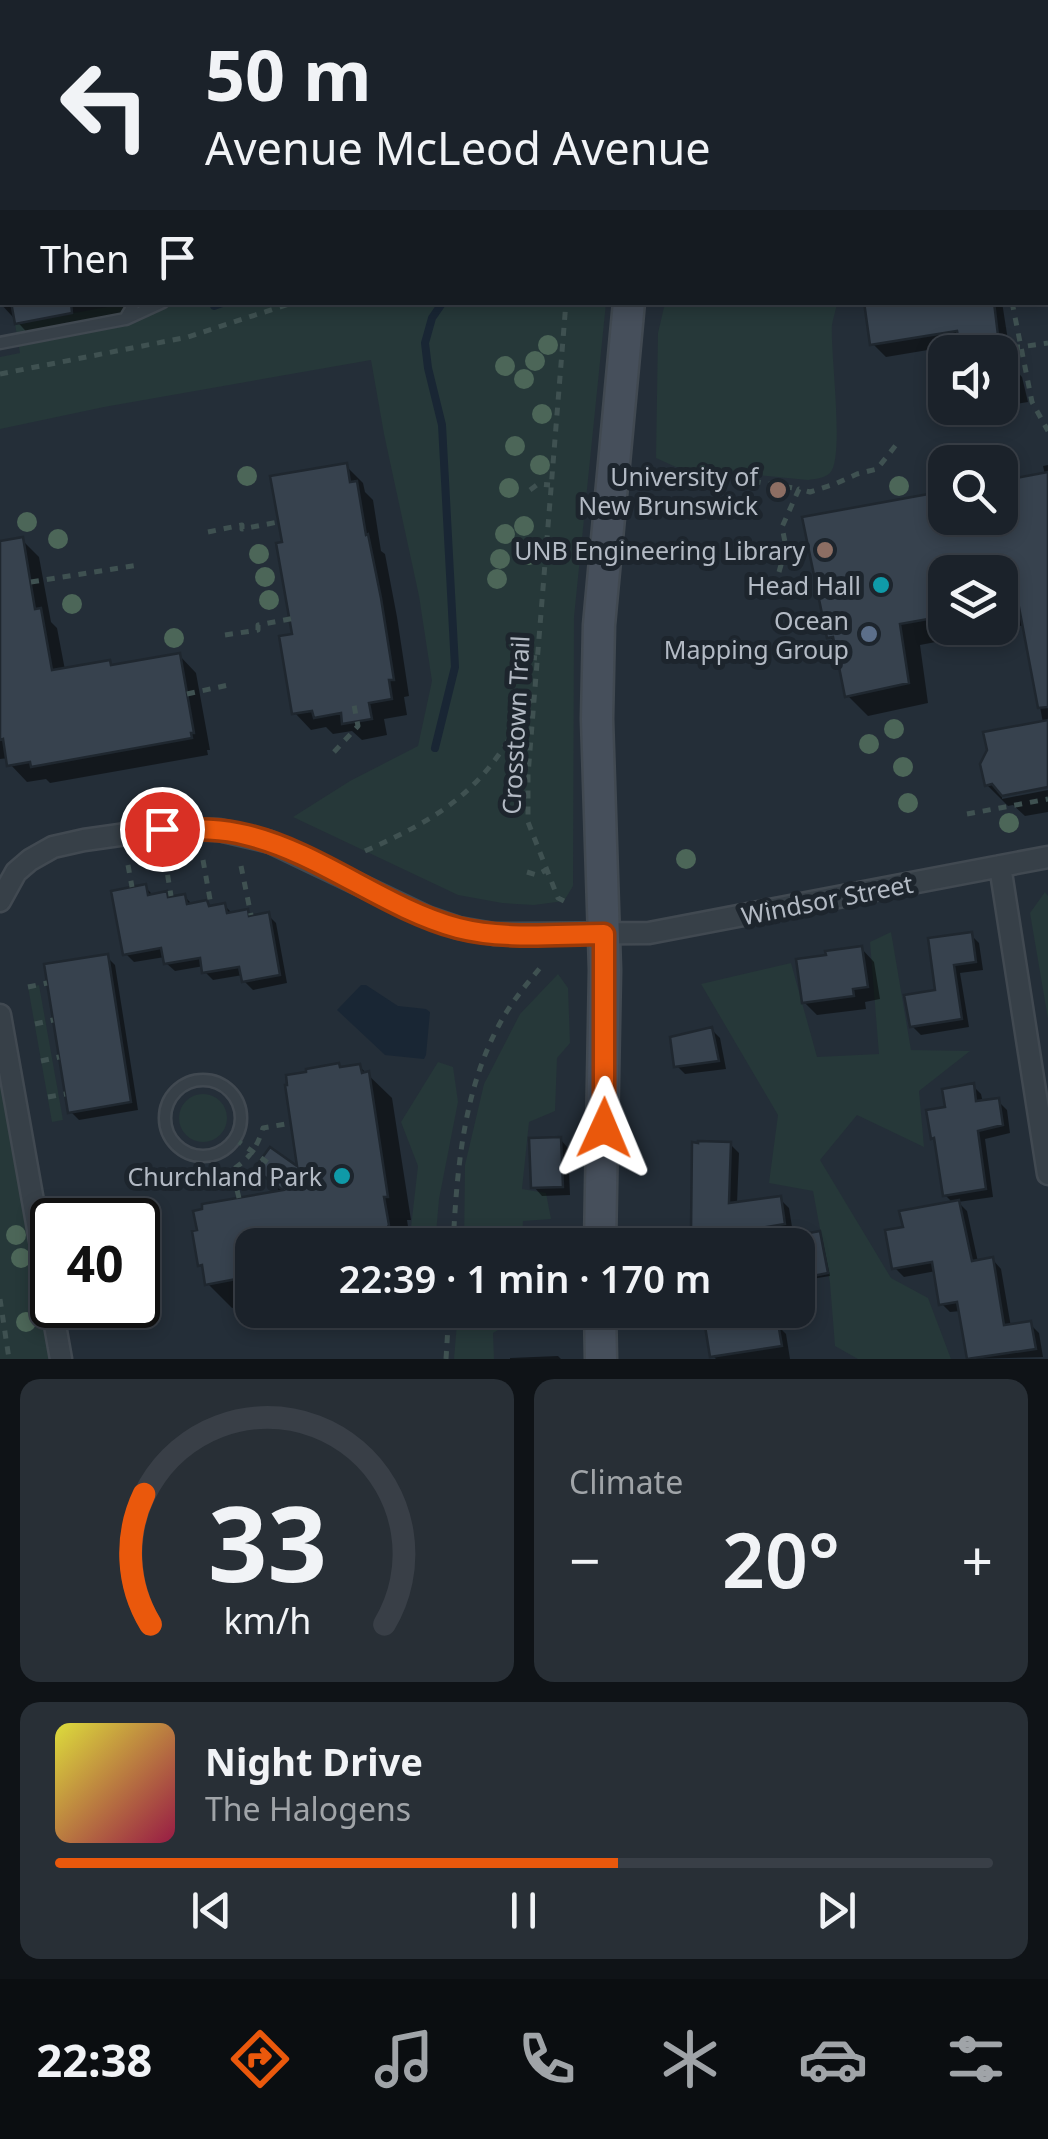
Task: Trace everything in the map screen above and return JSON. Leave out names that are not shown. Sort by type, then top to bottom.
[{"type":"street","points":[[600,1228],[604,934],[596,719],[599,625],[629,305]]},
{"type":"street","name":"Windsor Street","points":[[2,892],[30,860],[54,848],[162,829],[219,830],[270,842],[426,917],[459,928],[494,934],[649,933],[1048,857]]},
{"type":"street","points":[[1000,866],[1048,1174]]},
{"type":"street","points":[[0,1015],[61,1359]]},
{"type":"street","points":[[601,1328],[602,1359]]},
{"type":"lane","points":[[125,320],[133,305]]},
{"type":"lane","points":[[0,343],[125,320],[157,305]]},
{"type":"lane","points":[[202,1080],[226,1087],[240,1109],[241,1122],[234,1139],[219,1153],[206,1156],[182,1151],[173,1142],[164,1120],[171,1097],[179,1088],[202,1080]]},
{"type":"path","points":[[0,374],[188,337],[286,305]]},
{"type":"path","name":"Crosstown Trail","points":[[564,901],[558,898],[528,822],[528,775],[566,305]]},
{"type":"path","points":[[1013,305],[1032,402],[1048,431]]},
{"type":"path","points":[[1020,347],[1048,342]]},
{"type":"path","points":[[641,472],[746,480],[810,492],[877,469],[896,445]]},
{"type":"path","points":[[530,490],[538,484],[550,485]]},
{"type":"path","points":[[778,572],[786,547],[782,527],[799,489]]},
{"type":"path","points":[[208,532],[278,522]]},
{"type":"path","points":[[31,582],[138,565]]},
{"type":"path","points":[[225,635],[295,618]]},
{"type":"path","points":[[518,646],[524,657],[537,658]]},
{"type":"path","points":[[187,694],[233,684]]},
{"type":"path","points":[[365,851],[413,830],[456,802],[501,754],[533,695]]},
{"type":"path","points":[[334,752],[358,726],[354,705]]},
{"type":"path","points":[[967,814],[1048,799]]},
{"type":"path","points":[[165,859],[170,896]]},
{"type":"path","points":[[203,860],[211,906]]},
{"type":"path","points":[[128,866],[132,887]]},
{"type":"path","points":[[242,866],[250,915]]},
{"type":"path","points":[[526,872],[536,875],[546,870]]},
{"type":"path","points":[[455,1228],[470,1099],[498,1026],[516,996],[540,968]]},
{"type":"path","points":[[28,987],[47,984]]},
{"type":"path","points":[[35,1024],[53,1020]]},
{"type":"path","points":[[41,1060],[59,1057]]},
{"type":"path","points":[[48,1097],[65,1094]]},
{"type":"path","points":[[238,1198],[232,1170],[253,1152],[263,1128],[290,1124]]},
{"type":"path","points":[[234,1139],[300,1186]]},
{"type":"path","points":[[0,1299],[8,1359]]},
{"type":"path","points":[[446,1359],[448,1328]]},
{"type":"shaded area","points":[[118,305],[606,305],[574,617],[573,886],[564,901],[534,905],[458,895],[293,817],[350,781],[418,746],[432,681],[419,596],[371,360],[0,429],[0,357],[20,353],[15,324]]},
{"type":"shaded area","points":[[665,305],[837,305],[832,325],[836,447],[830,473],[808,480],[676,467],[656,458],[658,333]]},
{"type":"shaded area","points":[[1045,892],[1048,896],[1048,1019],[1030,913]]},
{"type":"shaded area","points":[[891,932],[911,1050],[970,1051],[919,1091],[924,1147],[857,1115],[820,1160],[891,1278],[928,1298],[951,1359],[858,1359],[835,1346],[830,1283],[813,1191],[769,1183],[778,1115],[701,984],[791,963],[817,1057],[879,1054],[870,942]]},
{"type":"shaded area","points":[[558,974],[568,988],[570,1043],[557,1058],[555,1111],[529,1122],[522,1189],[546,1193],[551,1219],[523,1221],[523,1228],[464,1228],[465,1165],[484,1084],[520,1014]]},
{"type":"shaded area","points":[[39,985],[63,1120],[52,1122],[28,987]]},
{"type":"shaded area","points":[[0,1015],[32,1198],[30,1328],[56,1328],[61,1359],[0,1359]]},
{"type":"shaded area","points":[[438,1062],[453,1067],[458,1102],[436,1228],[411,1228],[418,1166],[401,1122]]},
{"type":"shaded area","points":[[203,1094],[220,1101],[227,1118],[220,1135],[203,1142],[186,1135],[179,1118],[186,1101]]},
{"type":"shaded area","points":[[457,1328],[501,1328],[493,1333],[494,1359],[454,1359]]},
{"type":"water","points":[[361,985],[398,1006],[430,1012],[424,1059],[385,1055],[337,1010]]},
{"type":"building","points":[[12,305],[71,305],[72,313],[15,324]]},
{"type":"building","points":[[864,305],[994,305],[998,335],[958,335],[957,331],[870,345]]},
{"type":"building","points":[[347,463],[350,482],[357,481],[394,680],[389,680],[392,699],[369,703],[372,719],[342,724],[341,713],[314,718],[312,711],[292,714],[279,636],[292,634],[276,543],[282,542],[270,476]]},
{"type":"building","name":"Head Hall","points":[[1048,472],[1048,707],[1038,708],[1018,602],[1018,555],[928,555],[928,619],[900,624],[909,683],[845,697],[833,637],[827,638],[802,517],[928,494],[928,535],[1018,535],[1018,478]]},
{"type":"building","points":[[23,537],[35,609],[41,608],[52,670],[180,653],[192,738],[31,767],[30,762],[7,766],[3,739],[0,740],[0,541]]},
{"type":"building","points":[[1048,720],[1048,787],[1002,796],[992,784],[985,786],[980,764],[987,750],[983,732]]},
{"type":"building","points":[[146,884],[148,895],[167,891],[168,897],[185,894],[187,904],[207,900],[209,906],[225,903],[227,913],[248,909],[249,916],[269,912],[280,975],[242,982],[239,967],[202,973],[200,958],[164,964],[161,948],[123,955],[111,891]]},
{"type":"building","points":[[972,932],[976,962],[954,965],[962,1019],[910,1027],[904,995],[935,990],[928,938]]},
{"type":"building","points":[[862,946],[868,987],[853,989],[854,996],[802,1003],[796,959]]},
{"type":"building","points":[[108,954],[131,1102],[68,1113],[44,964]]},
{"type":"building","points":[[712,1027],[719,1061],[674,1067],[670,1037]]},
{"type":"building","name":"Churchland Park","points":[[339,1063],[340,1067],[360,1064],[362,1073],[369,1071],[389,1225],[235,1228],[235,1279],[205,1285],[192,1231],[197,1230],[193,1211],[202,1209],[202,1204],[283,1190],[254,1169],[270,1147],[297,1166],[285,1085],[286,1075]]},
{"type":"building","points":[[974,1083],[976,1101],[999,1098],[1003,1125],[978,1131],[986,1189],[943,1196],[926,1110],[945,1107],[942,1089]]},
{"type":"building","points":[[561,1137],[563,1187],[531,1188],[529,1138]]},
{"type":"building","points":[[692,1142],[731,1142],[729,1203],[781,1196],[785,1224],[691,1228]]},
{"type":"building","points":[[959,1200],[972,1261],[993,1257],[1004,1325],[1031,1321],[1036,1349],[967,1359],[957,1302],[939,1305],[932,1262],[892,1269],[885,1230],[903,1227],[899,1211]]},
{"type":"building","points":[[820,1231],[828,1273],[815,1276],[815,1232]]},
{"type":"building","points":[[705,1328],[779,1328],[782,1346],[710,1357]]},
{"type":"waterway","points":[[435,748],[455,667],[442,425],[425,343],[432,318],[441,305]]},
{"type":"place","name":"University of New Brunswick","points":[[778,490]]},
{"type":"place","name":"UNB Engineering Library","points":[[825,550]]},
{"type":"place","name":"Head Hall","points":[[881,585]]},
{"type":"place","name":"Ocean Mapping Group","points":[[869,634]]},
{"type":"place","name":"Churchland Park","points":[[342,1176]]},
{"type":"route","points":[[162,829],[219,830],[270,842],[426,917],[459,928],[494,934],[604,934],[604,1128]]}]
